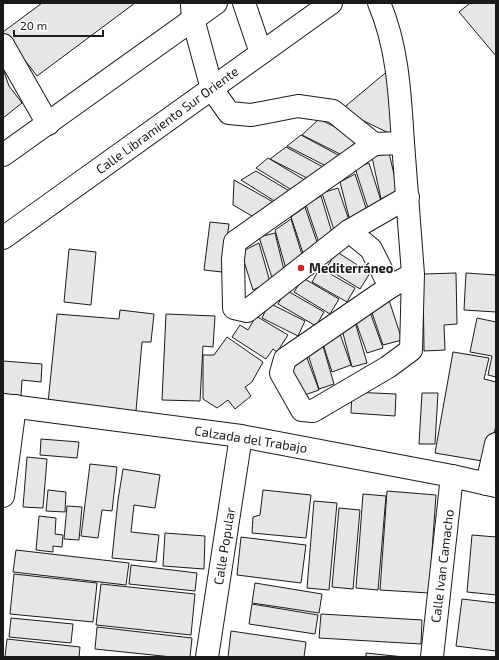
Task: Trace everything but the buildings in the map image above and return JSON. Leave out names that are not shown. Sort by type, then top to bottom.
[{"type":"street","points":[[3,155],[48,124],[193,11],[216,3]]},
{"type":"street","points":[[244,3],[261,53]]},
{"type":"street","name":"Calle Libramiento Sur Oriente","points":[[3,238],[331,3]]},
{"type":"street","points":[[379,3],[384,14],[393,52],[400,94],[413,274],[411,350],[388,367],[313,411],[302,410],[281,372],[285,359],[390,287],[413,274]]},
{"type":"street","points":[[193,11],[212,89],[229,113],[251,115],[298,106],[333,111],[374,144]]},
{"type":"street","points":[[3,45],[48,124]]},
{"type":"street","points":[[403,143],[374,144],[235,242],[233,259],[234,308],[247,311],[349,231],[408,197]]},
{"type":"street","points":[[349,231],[371,249],[390,287]]},
{"type":"street","points":[[3,496],[9,405]]},
{"type":"street","name":"Calzada del Trabajo","points":[[9,405],[241,436],[452,476],[491,485]]},
{"type":"street","name":"Calle Popular","points":[[207,657],[241,436]]},
{"type":"street","points":[[491,485],[496,444]]},
{"type":"street","name":"Calle Ivan Camacho","points":[[432,657],[452,476]]},
{"type":"place","name":"Mediterráneo","points":[[301,268]]}]
